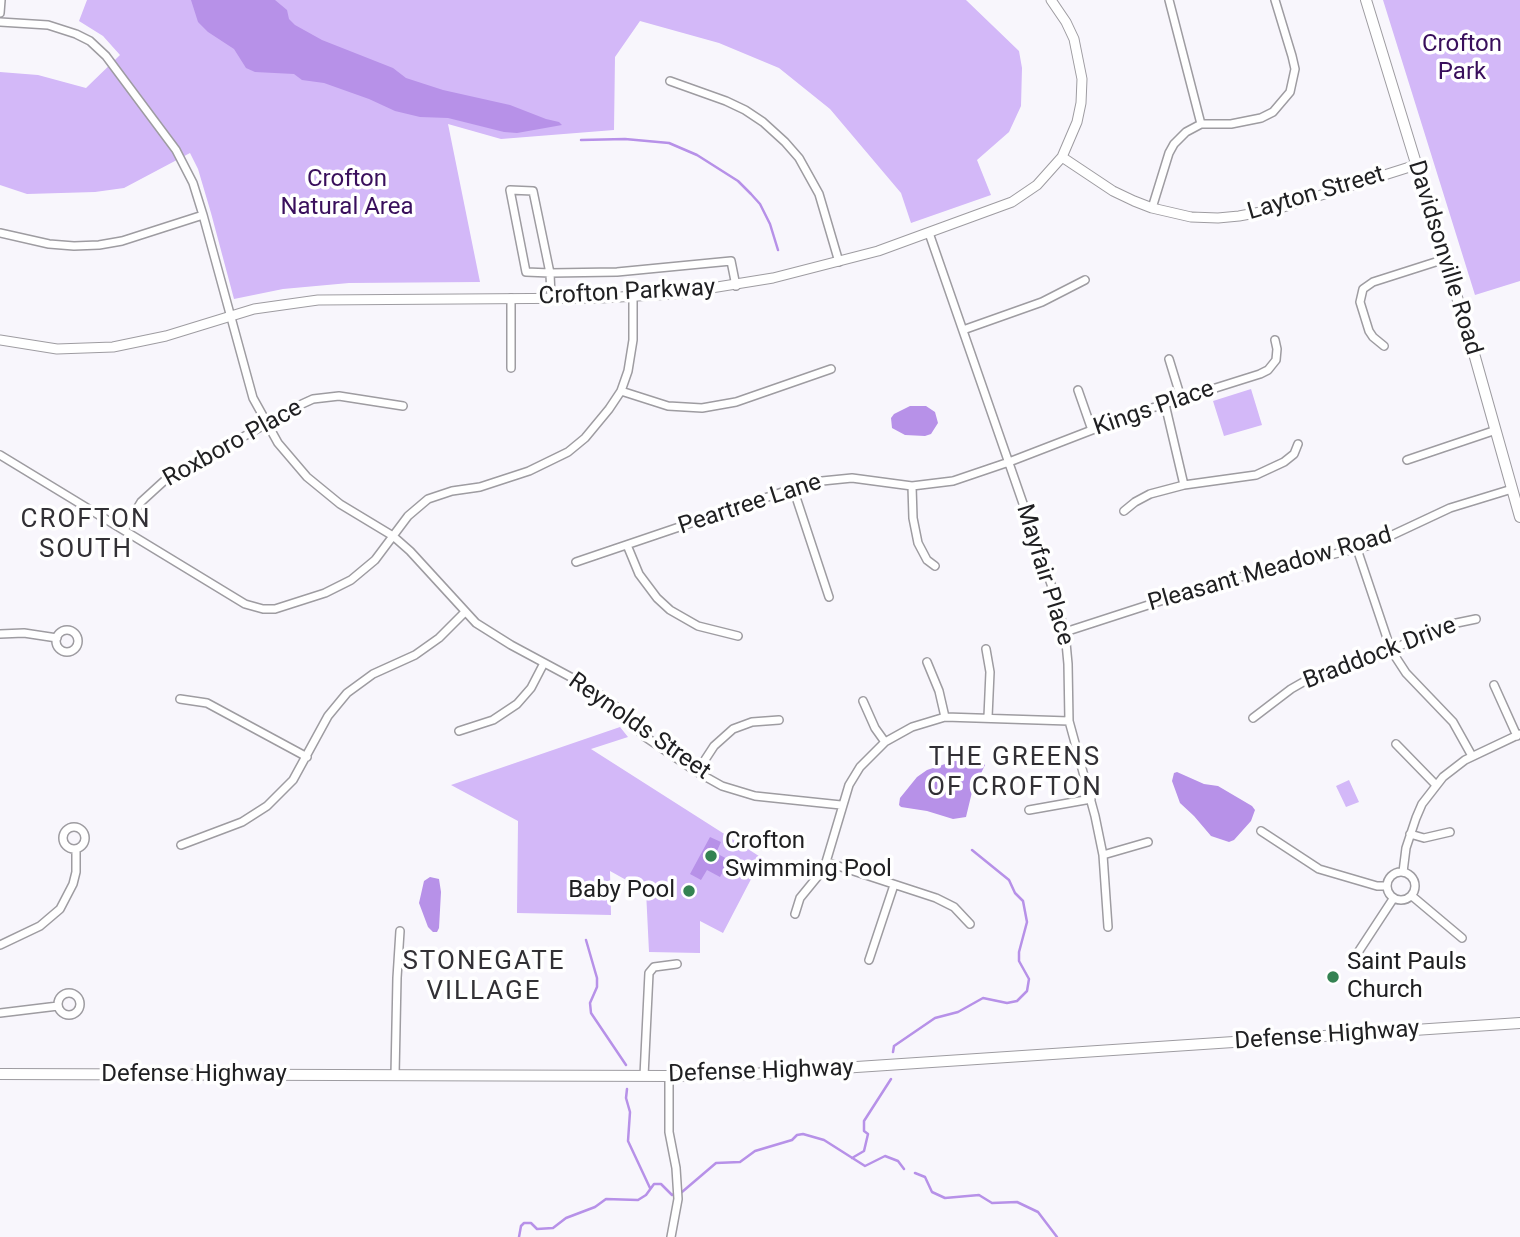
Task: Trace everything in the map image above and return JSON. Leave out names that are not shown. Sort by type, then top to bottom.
[{"type":"main road","name":"Davidsonville Road","points":[[1366,0],[1520,517]]},
{"type":"main road","name":"Defense Highway","points":[[0,1074],[669,1076],[822,1071],[1520,1023]]},
{"type":"street","points":[[0,13],[1,0]]},
{"type":"street","name":"Crofton Parkway","points":[[0,340],[57,348],[113,346],[166,336],[230,315],[276,305],[318,300],[633,296],[736,286],[839,262],[929,233],[1012,202],[1037,184],[1062,157],[1077,122],[1082,79],[1074,39],[1051,0]]},
{"type":"street","points":[[1169,0],[1201,124]]},
{"type":"street","points":[[1152,208],[1174,144],[1186,132],[1201,124],[1231,124],[1261,118],[1273,112],[1290,92],[1295,69],[1293,56],[1275,0]]},
{"type":"street","name":"Reynolds Street","points":[[0,22],[48,25],[89,41],[106,56],[176,150],[192,183],[203,215],[246,377],[266,424],[290,459],[322,491],[393,536],[465,612],[489,633],[603,696],[643,736],[697,772],[722,786],[755,796],[841,805]]},
{"type":"street","points":[[670,81],[745,110],[785,142],[799,158],[819,194],[839,262]]},
{"type":"street","name":"Layton Street","points":[[1062,157],[1113,191],[1152,208],[1191,217],[1218,218],[1259,213],[1416,165]]},
{"type":"street","points":[[551,298],[550,273],[533,191],[510,190],[526,272],[550,273],[617,272],[732,261],[736,286]]},
{"type":"street","points":[[0,233],[49,244],[74,247],[99,245],[134,238],[203,215]]},
{"type":"street","name":"Mayfair Place","points":[[929,233],[1051,584],[1065,632],[1069,720],[1103,855],[1108,927]]},
{"type":"street","points":[[1384,346],[1369,331],[1360,302],[1363,289],[1373,282],[1445,259]]},
{"type":"street","points":[[963,330],[1042,302],[1085,280]]},
{"type":"street","points":[[0,455],[246,604],[275,609],[340,587],[361,573],[375,561],[408,516],[428,499],[452,491],[480,487],[529,471],[568,452],[598,425],[621,390],[632,352],[633,296]]},
{"type":"street","points":[[511,298],[511,368]]},
{"type":"street","name":"Kings Place","points":[[1009,462],[1181,398],[1268,370],[1276,360],[1275,340]]},
{"type":"street","points":[[1169,359],[1181,398]]},
{"type":"street","points":[[621,390],[668,406],[702,408],[736,402],[831,369]]},
{"type":"street","points":[[1078,390],[1092,430]]},
{"type":"street","name":"Roxboro Place","points":[[124,530],[141,502],[156,487],[302,404],[326,396],[403,406]]},
{"type":"street","points":[[1165,404],[1184,485]]},
{"type":"street","points":[[1407,460],[1496,430]]},
{"type":"street","points":[[1124,511],[1140,498],[1184,485],[1256,475],[1294,454],[1298,444]]},
{"type":"street","name":"Peartree Lane","points":[[576,562],[812,482],[838,478],[912,486],[953,481],[1009,462]]},
{"type":"street","points":[[912,486],[913,518],[918,543],[927,560],[935,566]]},
{"type":"street","points":[[793,488],[828,597]]},
{"type":"street","name":"Pleasant Meadow Road","points":[[1065,632],[1216,583],[1357,549],[1387,539],[1469,501],[1513,489]]},
{"type":"street","points":[[627,545],[643,580],[670,610],[698,626],[738,636]]},
{"type":"street","points":[[1357,549],[1391,650],[1406,673],[1453,722],[1472,756]]},
{"type":"street","points":[[181,845],[227,829],[255,815],[279,796],[307,757],[328,716],[347,693],[373,674],[415,655],[439,638],[465,612]]},
{"type":"street","name":"Braddock Drive","points":[[1253,718],[1291,689],[1312,677],[1368,661],[1432,630],[1476,619]]},
{"type":"street","points":[[0,634],[24,633],[57,638]]},
{"type":"street","points":[[986,649],[990,672],[988,717]]},
{"type":"street","points":[[927,662],[939,691],[945,717]]},
{"type":"street","points":[[459,731],[493,720],[517,704],[531,688],[544,663]]},
{"type":"street","points":[[1403,872],[1410,834],[1422,804],[1436,785],[1472,756],[1518,735],[1494,685]]},
{"type":"street","points":[[180,699],[207,703],[307,757]]},
{"type":"street","points":[[863,701],[875,728],[885,742]]},
{"type":"street","points":[[795,914],[800,898],[818,876],[825,862],[849,785],[860,767],[885,742],[912,727],[945,717],[1069,720]]},
{"type":"street","points":[[697,772],[714,746],[733,729],[752,722],[779,720]]},
{"type":"street","points":[[1396,744],[1436,785]]},
{"type":"street","points":[[1029,810],[1091,799]]},
{"type":"street","points":[[1261,831],[1319,869],[1377,886],[1386,886]]},
{"type":"street","points":[[1410,834],[1424,838],[1450,832]]},
{"type":"street","points":[[1103,855],[1148,842]]},
{"type":"street","points":[[0,945],[40,926],[60,909],[73,884],[76,850]]},
{"type":"street","points":[[825,862],[954,907],[970,924]]},
{"type":"street","points":[[1403,872],[1414,880],[1415,891],[1404,901],[1393,899],[1386,886],[1391,876],[1403,872]]},
{"type":"street","points":[[869,960],[894,884]]},
{"type":"street","points":[[1412,896],[1462,938]]},
{"type":"street","points":[[1353,960],[1393,899]]},
{"type":"street","points":[[396,1075],[396,999],[400,931]]},
{"type":"street","points":[[644,1076],[649,973],[654,967],[677,964]]},
{"type":"street","points":[[0,1013],[58,1006]]},
{"type":"street","points":[[669,1076],[669,1132],[678,1188],[671,1237]]},
{"type":"green space","name":"Crofton Natural Area","points":[[87,0],[966,0],[1019,51],[1022,68],[1021,106],[1009,132],[977,160],[991,195],[911,223],[901,193],[830,109],[779,68],[719,43],[640,21],[615,57],[614,130],[501,139],[448,124],[480,282],[349,283],[283,289],[234,299],[198,169],[190,153],[124,188],[95,192],[27,194],[0,185],[0,72],[38,75],[86,88],[120,55],[103,36],[79,21]]},
{"type":"green space","name":"Crofton Park","points":[[1383,0],[1520,0],[1520,281],[1475,295]]},
{"type":"green space","points":[[1251,389],[1262,425],[1224,436],[1213,401]]},
{"type":"green space","points":[[620,727],[628,737],[591,749],[762,858],[723,933],[700,921],[700,953],[649,952],[646,891],[610,871],[611,915],[517,913],[518,821],[451,785]]},
{"type":"green space","points":[[1349,780],[1359,802],[1346,807],[1336,786]]},
{"type":"shaded area","points":[[191,0],[275,0],[287,10],[289,19],[295,25],[322,40],[393,68],[406,78],[443,90],[510,105],[562,125],[517,133],[504,132],[448,118],[420,117],[395,111],[324,83],[302,80],[294,74],[255,72],[246,68],[234,49],[198,22]]},
{"type":"shaded area","points":[[910,406],[926,406],[935,412],[938,423],[931,434],[905,435],[892,428],[891,418],[894,414]]},
{"type":"shaded area","points":[[954,761],[981,762],[985,765],[972,792],[966,817],[953,819],[899,805],[900,798],[917,777],[927,770]]},
{"type":"shaded area","points":[[1174,773],[1204,784],[1218,786],[1252,806],[1255,810],[1251,821],[1229,842],[1211,836],[1180,803],[1172,781]]},
{"type":"shaded area","name":"Crofton Swimming Pool","points":[[710,837],[721,842],[716,853],[729,860],[720,877],[707,870],[701,880],[690,874]]},
{"type":"shaded area","points":[[430,877],[439,879],[441,892],[437,932],[428,927],[419,903],[424,881]]},
{"type":"waterway","points":[[581,140],[625,139],[669,143],[697,155],[738,181],[760,204],[778,250]]},
{"type":"waterway","points":[[893,1052],[894,1046],[935,1018],[958,1012],[983,998],[1007,1003],[1017,1001],[1027,991],[1029,979],[1019,961],[1027,922],[1023,901],[1015,893],[1009,880],[972,850]]},
{"type":"waterway","points":[[586,940],[597,978],[597,987],[590,1003],[591,1013],[626,1065]]},
{"type":"waterway","points":[[852,1158],[864,1151],[868,1134],[864,1131],[864,1121],[891,1079]]},
{"type":"waterway","points":[[627,1089],[626,1098],[630,1112],[628,1141],[650,1188]]},
{"type":"waterway","points":[[519,1237],[524,1223],[531,1223],[537,1229],[553,1228],[566,1218],[595,1207],[606,1199],[638,1200],[646,1195],[654,1184],[661,1184],[672,1195],[682,1192],[716,1163],[740,1162],[755,1151],[792,1140],[797,1135],[824,1140],[865,1166],[885,1156],[898,1161],[904,1169]]},
{"type":"waterway","points":[[915,1173],[925,1177],[932,1192],[945,1198],[979,1195],[992,1203],[1017,1202],[1038,1212],[1057,1237]]},
{"type":"place","name":"Crofton Swimming Pool","points":[[711,856]]},
{"type":"place","name":"Baby Pool","points":[[689,891]]},
{"type":"place","name":"Saint Pauls Church","points":[[1333,977]]},
{"type":"district","name":"CROFTON SOUTH","points":[[86,535]]},
{"type":"district","name":"THE GREENS OF CROFTON","points":[[1015,773]]},
{"type":"district","name":"STONEGATE VILLAGE","points":[[484,976]]}]
